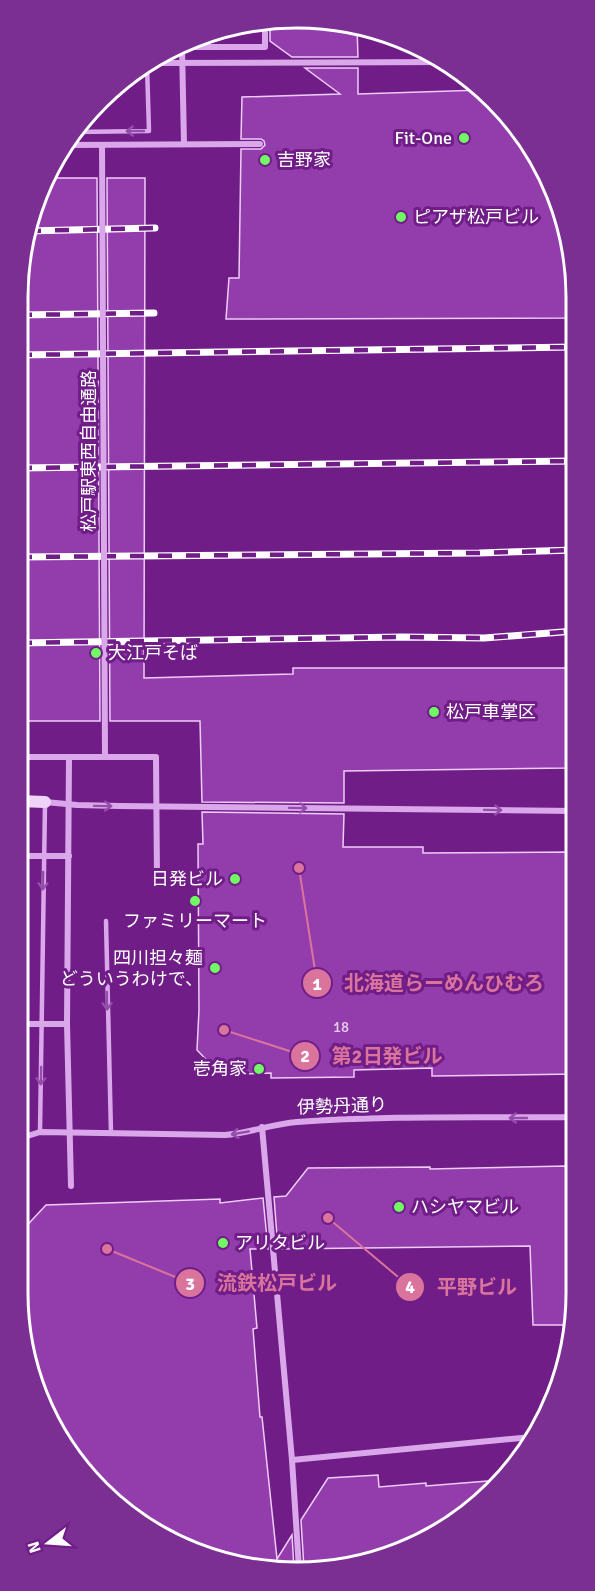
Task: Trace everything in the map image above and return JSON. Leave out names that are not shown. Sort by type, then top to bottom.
[{"type":"street","points":[[200,47],[265,47],[265,31]]},
{"type":"street","points":[[183,54],[184,144]]},
{"type":"street","points":[[165,64],[427,62]]},
{"type":"street","points":[[76,145],[260,144]]},
{"type":"street","name":"松戸駅東西自由通路","points":[[102,145],[105,756]]},
{"type":"street","points":[[28,757],[156,757],[157,878]]},
{"type":"street","points":[[69,757],[70,1186]]},
{"type":"street","points":[[28,801],[77,806],[566,811]]},
{"type":"street","points":[[28,856],[69,856]]},
{"type":"street","points":[[28,1024],[68,1024]]},
{"type":"street","name":"伊勢丹通り","points":[[28,1136],[40,1132],[225,1135],[242,1134],[262,1127],[294,1122],[387,1118],[566,1118]]},
{"type":"street","points":[[262,1127],[292,1461],[299,1562]]},
{"type":"street","points":[[292,1461],[524,1438]]},
{"type":"lane","points":[[86,132],[148,131],[148,74]]},
{"type":"lane","points":[[40,1132],[45,802]]},
{"type":"lane","points":[[106,921],[111,1133]]},
{"type":"building","points":[[280,29],[315,29],[350,34],[357,36],[358,57],[292,57],[270,41],[270,30]]},
{"type":"building","name":"ピアザ松戸ビル","points":[[305,68],[358,68],[358,94],[469,90],[488,107],[521,148],[539,179],[552,211],[564,262],[566,318],[226,319],[229,278],[239,278],[241,149],[261,149],[265,145],[261,139],[241,139],[242,97],[340,94]]},
{"type":"building","points":[[57,178],[97,178],[100,721],[28,721],[28,298],[31,262],[38,228]]},
{"type":"building","points":[[107,178],[145,178],[144,678],[293,674],[293,668],[566,668],[566,768],[344,771],[344,803],[202,802],[200,721],[110,721]]},
{"type":"building","points":[[202,812],[344,814],[343,847],[423,847],[423,853],[566,852],[566,1074],[432,1076],[432,1068],[354,1070],[354,1077],[271,1078],[271,1073],[221,1075],[197,1050],[199,1010],[198,844],[203,844]]},
{"type":"building","points":[[566,1166],[564,1325],[533,1325],[530,1246],[278,1249],[274,1197],[286,1196],[308,1168],[430,1167],[430,1169]]},
{"type":"building","points":[[263,1198],[268,1249],[250,1249],[257,1328],[253,1329],[260,1417],[262,1417],[277,1559],[292,1535],[294,1562],[245,1557],[195,1542],[148,1517],[120,1496],[95,1471],[65,1428],[49,1396],[34,1346],[28,1294],[28,1224],[46,1205],[220,1199],[220,1203]]},
{"type":"building","points":[[378,1475],[379,1487],[491,1481],[447,1517],[400,1542],[350,1557],[304,1562],[301,1520],[328,1478]]},
{"type":"railway","points":[[37,231],[155,228]]},
{"type":"railway","points":[[28,315],[154,313]]},
{"type":"railway","points":[[28,355],[566,347]]},
{"type":"railway","points":[[28,468],[566,461]]},
{"type":"railway","points":[[28,557],[566,550]]},
{"type":"railway","points":[[28,643],[402,637],[484,638],[566,632]]},
{"type":"place","name":"Fit-One","points":[[464,138]]},
{"type":"place","name":"吉野家","points":[[265,160]]},
{"type":"place","name":"ピアザ松戸ビル","points":[[401,217]]},
{"type":"place","name":"大江戸そば","points":[[96,653]]},
{"type":"place","name":"松戸車掌区","points":[[434,712]]},
{"type":"place","name":"北海道らーめんひむろ","points":[[299,868]]},
{"type":"place","name":"日発ビル","points":[[235,879]]},
{"type":"place","name":"ファミリーマート","points":[[195,901]]},
{"type":"place","name":"四川担々麺 どういうわけで、","points":[[215,968]]},
{"type":"place","name":"第2日発ビル","points":[[224,1030]]},
{"type":"place","name":"壱角家","points":[[259,1069]]},
{"type":"place","name":"ハシヤマビル","points":[[399,1207]]},
{"type":"place","name":"平野ビル","points":[[328,1218]]},
{"type":"place","name":"アリタビル","points":[[223,1243]]},
{"type":"place","name":"流鉄松戸ビル","points":[[107,1249]]}]
